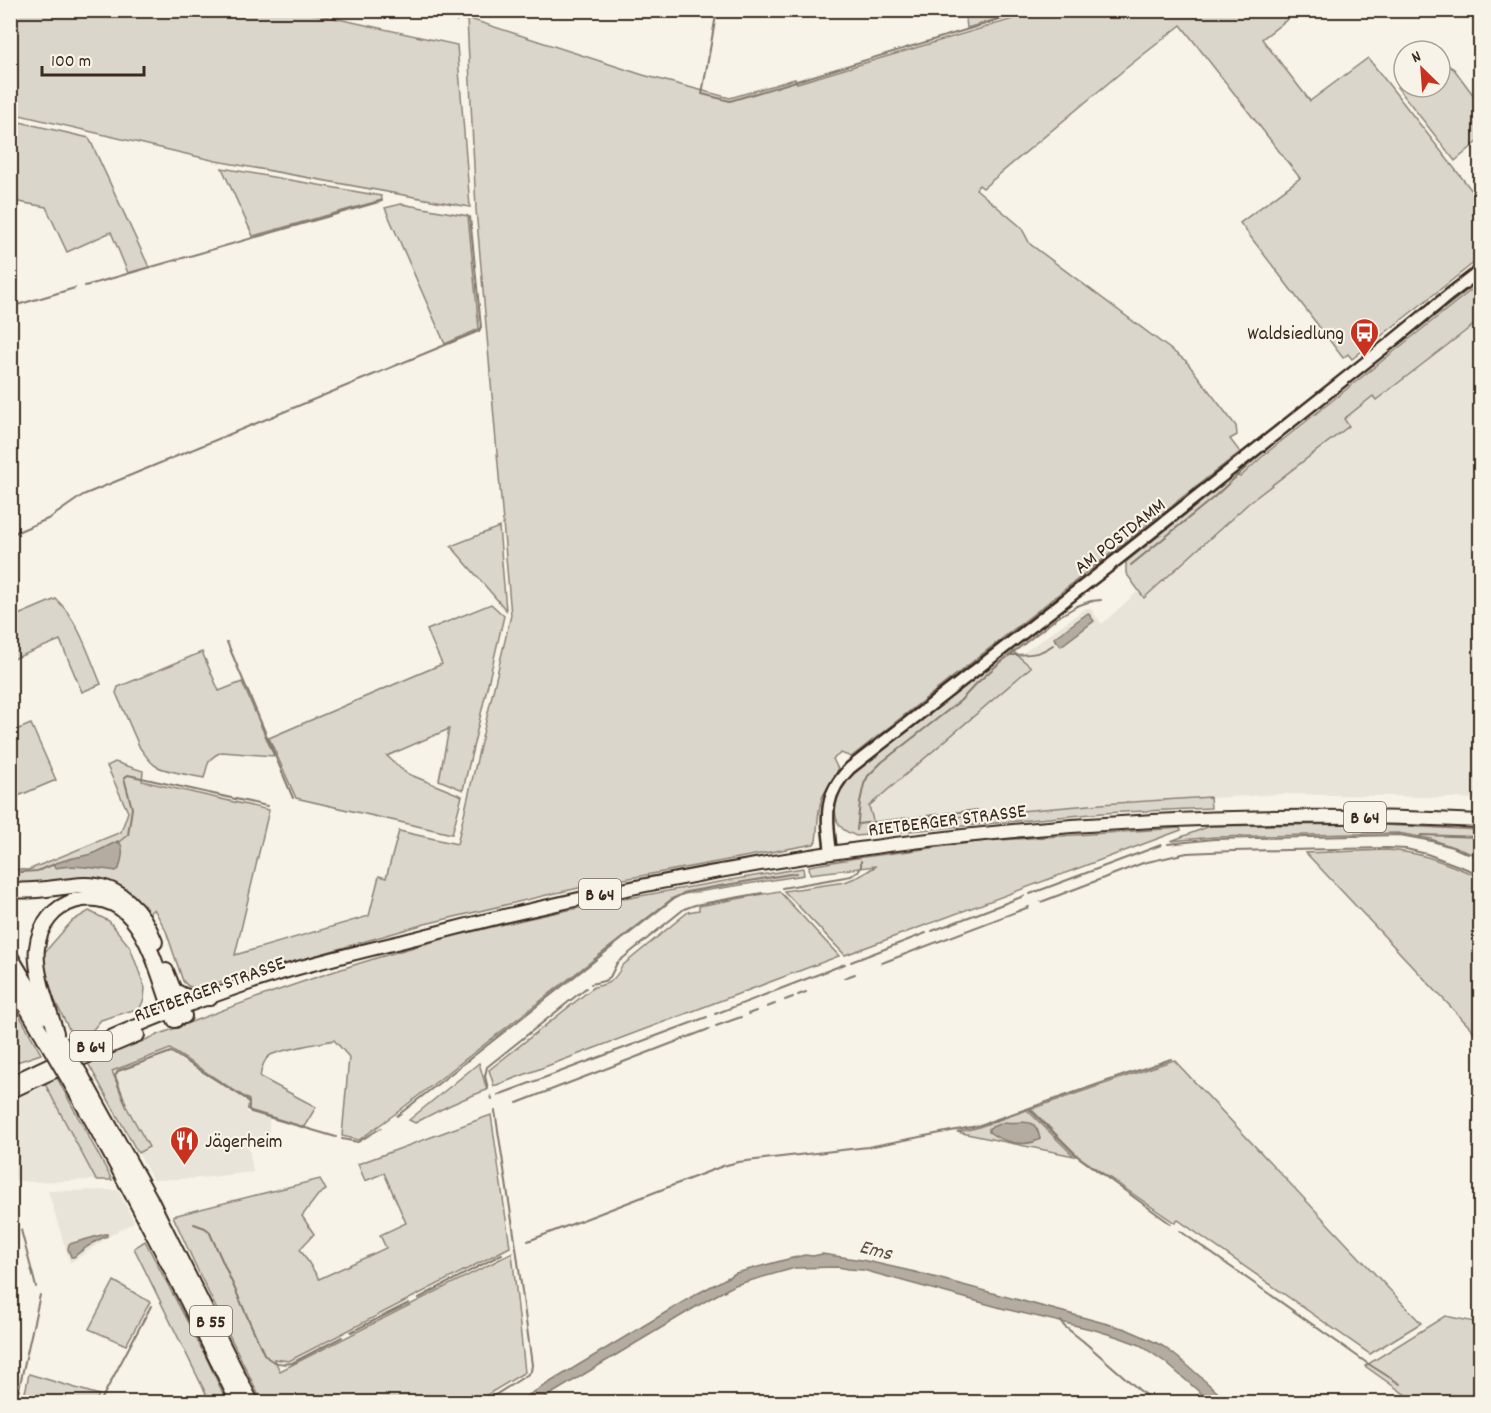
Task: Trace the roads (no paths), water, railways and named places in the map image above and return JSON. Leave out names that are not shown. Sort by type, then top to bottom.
[{"type":"highway","points":[[10,891],[39,891],[88,885],[105,888],[122,896],[135,907],[145,921],[175,991],[178,1014]]},
{"type":"highway","name":"B 55","points":[[56,1040],[38,973],[38,940],[41,930],[52,914],[79,899],[90,898],[110,902],[133,920],[145,940],[178,1014]]},
{"type":"highway","name":"B 55","points":[[10,956],[251,1402]]},
{"type":"highway","name":"B 55","points":[[10,979],[56,1040]]},
{"type":"highway","name":"B 64","points":[[175,991],[187,998],[210,998]]},
{"type":"highway","name":"B 55","points":[[165,1244],[238,1402]]},
{"type":"main road","name":"RIETBERGER STRASSE","points":[[10,1092],[210,998],[282,973],[325,960],[509,915],[600,894],[692,877],[831,853],[907,843],[1025,829],[1108,823],[1249,817],[1381,817],[1480,821]]},
{"type":"main road","name":"RIETBERGER STRASSE","points":[[10,1083],[66,1056],[178,1014],[426,936]]},
{"type":"street","name":"AM POSTDAMM","points":[[831,853],[827,808],[840,778],[850,768],[1109,566],[1480,271]]},
{"type":"waterway","points":[[457,21],[459,10]]},
{"type":"waterway","points":[[465,20],[467,10]]},
{"type":"waterway","points":[[717,10],[702,94],[730,101],[1032,10]]},
{"type":"waterway","points":[[85,286],[382,201]]},
{"type":"waterway","points":[[10,535],[50,518],[83,495],[479,331],[481,327],[470,217]]},
{"type":"waterway","points":[[1131,565],[1213,498],[1263,452],[1480,280]]},
{"type":"waterway","points":[[10,307],[75,288]]},
{"type":"waterway","points":[[1202,484],[1242,452]]},
{"type":"waterway","points":[[1092,570],[1197,488]]},
{"type":"waterway","points":[[858,753],[1084,576]]},
{"type":"waterway","points":[[857,830],[864,784],[868,776],[882,762],[960,701],[996,666],[1058,617],[1077,606],[1101,600]]},
{"type":"waterway","points":[[227,642],[293,798]]},
{"type":"waterway","points":[[1011,655],[1038,653],[1053,645]]},
{"type":"waterway","points":[[118,843],[128,835],[132,808],[124,778],[128,775],[267,806]]},
{"type":"waterway","points":[[858,824],[977,810]]},
{"type":"waterway","points":[[1168,844],[1214,839],[1400,835],[1432,841],[1468,854]]},
{"type":"waterway","points":[[1419,838],[1421,835],[1480,837]]},
{"type":"waterway","points":[[1030,894],[1161,845]]},
{"type":"waterway","points":[[1041,902],[1143,863],[1187,853],[1406,849],[1427,854],[1480,874]]},
{"type":"waterway","points":[[782,888],[851,876],[859,870],[861,861]]},
{"type":"waterway","points":[[20,872],[37,871],[55,864]]},
{"type":"waterway","points":[[397,1116],[673,899],[686,892],[796,873]]},
{"type":"waterway","points":[[591,984],[610,977],[617,963],[684,909],[762,893]]},
{"type":"waterway","points":[[932,931],[1024,896]]},
{"type":"waterway","points":[[882,963],[1029,907]]},
{"type":"waterway","points":[[851,962],[926,933]]},
{"type":"waterway","points":[[715,1014],[845,964]]},
{"type":"waterway","points":[[844,978],[855,974]]},
{"type":"waterway","points":[[488,1089],[485,1076],[487,1067],[586,988]]},
{"type":"waterway","points":[[798,995],[806,992]]},
{"type":"waterway","points":[[785,1000],[793,997]]},
{"type":"waterway","points":[[767,1007],[775,1004]]},
{"type":"waterway","points":[[748,1014],[756,1011]]},
{"type":"waterway","points":[[498,1095],[707,1017]]},
{"type":"waterway","points":[[716,1026],[741,1017]]},
{"type":"waterway","points":[[517,1103],[709,1029]]},
{"type":"waterway","points":[[126,1104],[115,1076],[118,1071],[171,1052],[246,1099],[251,1112],[336,1137]]},
{"type":"waterway","points":[[528,1241],[723,1166],[738,1162],[868,1147],[977,1126],[1171,1059]]},
{"type":"waterway","points":[[1029,1109],[1077,1156],[1171,1224]]},
{"type":"waterway","points":[[484,1402],[527,1375],[532,1365],[495,1111]]},
{"type":"waterway","points":[[342,1139],[358,1142],[381,1128]]},
{"type":"waterway","points":[[194,1224],[209,1231],[264,1354],[270,1359],[280,1363],[292,1363],[342,1337]]},
{"type":"waterway","points":[[21,1230],[36,1287]]},
{"type":"waterway","points":[[1180,1231],[1400,1384]]},
{"type":"waterway","points":[[419,1298],[502,1254]]},
{"type":"waterway","points":[[16,1402],[40,1295]]},
{"type":"waterway","points":[[351,1332],[409,1303]]},
{"type":"waterway","points":[[100,1402],[151,1306]]},
{"type":"waterway","points":[[1061,1321],[1153,1402]]},
{"type":"place","name":"Waldsiedlung","points":[[1365,358]]},
{"type":"place","name":"Jägerheim","points":[[184,1166]]},
{"type":"water label","name":"Ems","points":[[876,1249]]}]
